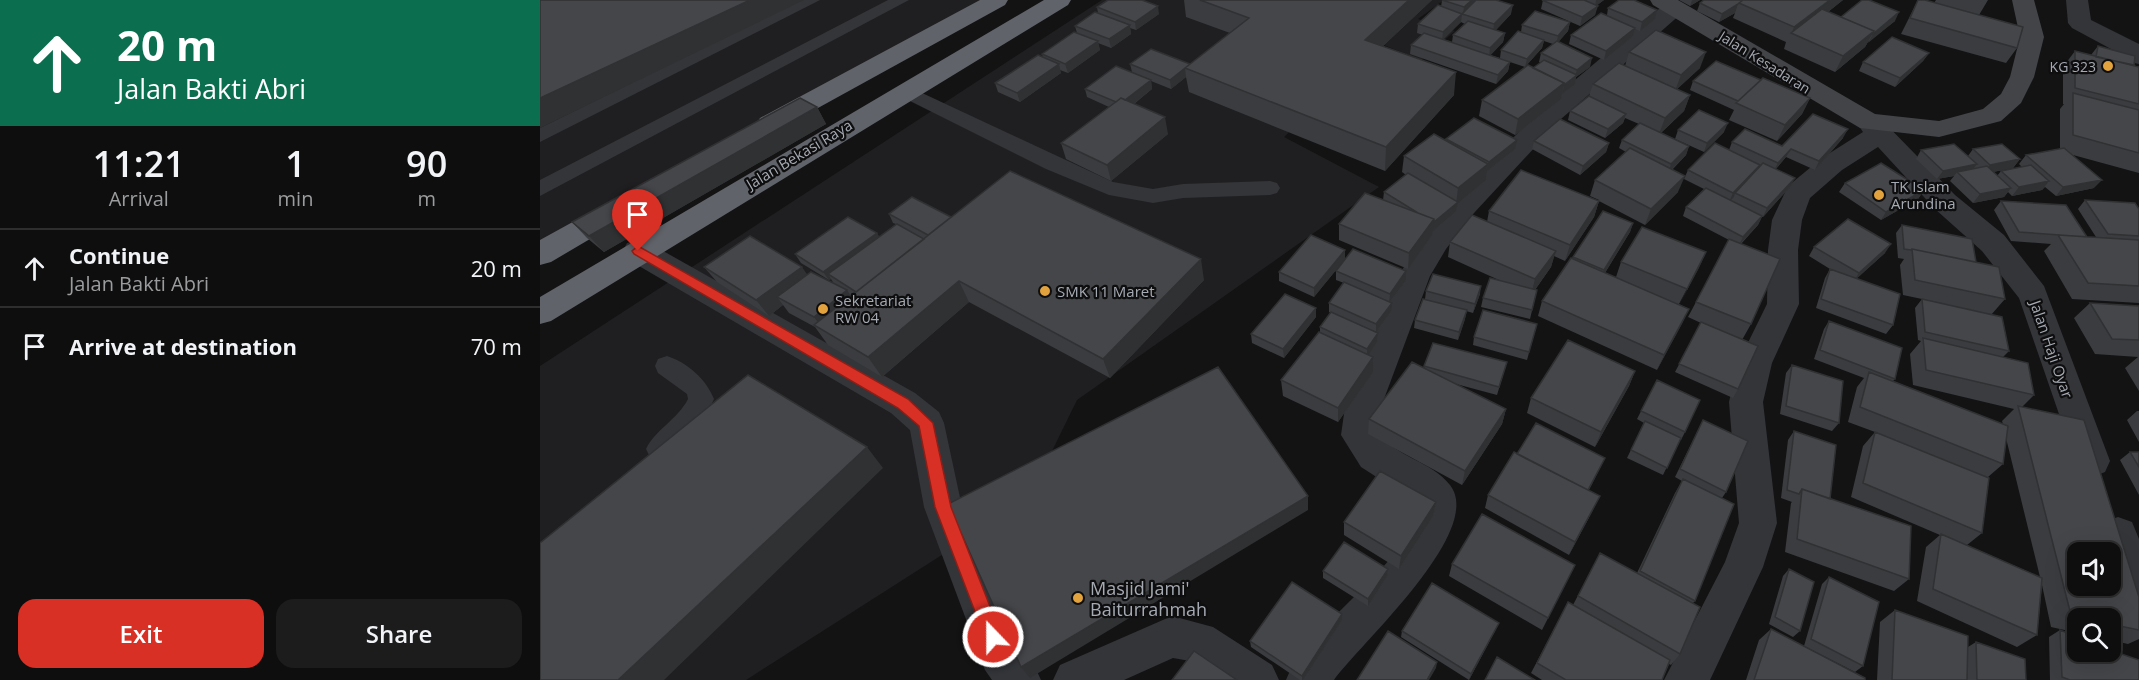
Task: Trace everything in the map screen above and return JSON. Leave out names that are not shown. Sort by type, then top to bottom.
[{"type":"highway","points":[[743,139],[997,0]]},
{"type":"highway","name":"Jalan Bekasi Raya","points":[[540,312],[638,251],[1060,0]]},
{"type":"highway","points":[[540,254],[642,196]]},
{"type":"street","points":[[1686,680],[1710,638],[1743,567],[1758,523],[1746,402],[1755,363],[1783,304],[1783,250],[1786,220],[1798,193],[1874,128],[1939,129],[1992,116],[2012,98],[2022,77],[2032,37],[2023,0]]},
{"type":"street","points":[[2076,0],[2080,23],[2135,52],[2139,57]]},
{"type":"street","points":[[1308,680],[1340,638],[1400,574],[1425,542],[1438,513],[1437,497],[1421,483],[1374,456],[1359,435],[1363,407],[1415,275],[1435,242],[1464,206],[1552,113],[1668,4]]},
{"type":"street","name":"Jalan Kesadaran","points":[[1668,4],[1757,54],[1874,128]]},
{"type":"street","name":"Jalan Haji Oyar","points":[[1874,128],[1945,202],[1993,243],[2033,294],[2139,595]]},
{"type":"street","points":[[638,251],[903,404],[926,423],[943,507],[1003,672]]},
{"type":"street","points":[[1075,680],[1172,637],[1198,642],[1257,680]]},
{"type":"lane","points":[[540,135],[812,0]]},
{"type":"lane","points":[[540,189],[901,0]]},
{"type":"lane","points":[[905,91],[1053,164],[1118,191],[1154,196],[1183,190],[1270,188]]},
{"type":"lane","points":[[642,462],[680,432],[694,415],[701,399],[697,388],[668,366]]},
{"type":"shaded area","points":[[540,0],[1002,0],[540,258]]},
{"type":"shaded area","points":[[1102,0],[1444,0],[1418,19],[1455,31],[1421,60],[1381,44],[1284,137],[1379,187],[1077,400],[1028,500],[746,680],[540,680],[540,366]]},
{"type":"building","points":[[540,0],[750,0],[540,98]]},
{"type":"building","points":[[1108,0],[1142,0],[1158,6],[1135,22],[1097,7]]},
{"type":"building","points":[[1200,0],[1409,0],[1365,40],[1456,72],[1386,147],[1185,68],[1249,18]]},
{"type":"building","points":[[1442,0],[1472,0],[1464,7]]},
{"type":"building","points":[[1476,0],[1496,0],[1513,5],[1494,24],[1462,14]]},
{"type":"building","points":[[1542,0],[1584,0],[1598,6],[1582,17]]},
{"type":"building","points":[[1619,0],[1634,0],[1657,10],[1642,22],[1608,8]]},
{"type":"building","points":[[1704,0],[1743,0],[1722,14],[1700,3]]},
{"type":"building","points":[[1743,0],[1830,0],[1794,27],[1739,3]]},
{"type":"building","points":[[1862,0],[1869,0],[1899,12],[1872,34],[1874,31],[1841,17]]},
{"type":"building","points":[[1918,0],[2023,27],[2017,48],[1910,18]]},
{"type":"building","points":[[1438,5],[1462,14],[1443,32],[1418,24]]},
{"type":"building","points":[[1822,9],[1874,31],[1843,56],[1791,33]]},
{"type":"building","points":[[1535,11],[1570,22],[1558,36],[1522,25]]},
{"type":"building","points":[[1095,12],[1130,25],[1109,39],[1075,26]]},
{"type":"building","points":[[1601,13],[1635,28],[1606,51],[1571,35]]},
{"type":"building","points":[[1468,21],[1505,33],[1490,48],[1453,35]]},
{"type":"building","points":[[1656,30],[1706,52],[1681,75],[1629,52]]},
{"type":"building","points":[[1518,31],[1544,40],[1527,59],[1501,50]]},
{"type":"building","points":[[1074,32],[1098,41],[1065,64],[1042,54]]},
{"type":"building","points":[[1424,33],[1510,62],[1498,75],[1411,45]]},
{"type":"building","points":[[1892,37],[1929,53],[1900,78],[1863,62]]},
{"type":"building","points":[[1557,41],[1592,58],[1577,70],[1541,53]]},
{"type":"building","points":[[2098,46],[2135,56],[2134,65],[2096,57]]},
{"type":"building","points":[[1151,49],[1190,64],[1170,80],[1130,64]]},
{"type":"building","points":[[2075,51],[2139,67],[2139,104],[2075,88]]},
{"type":"building","points":[[1038,55],[1059,64],[1017,93],[995,83]]},
{"type":"building","points":[[1544,60],[1577,75],[1564,85],[1533,68]]},
{"type":"building","points":[[1716,61],[1761,80],[1738,101],[1693,81]]},
{"type":"building","points":[[1619,63],[1690,95],[1665,118],[1593,84]]},
{"type":"building","points":[[1528,65],[1564,83],[1518,119],[1482,100]]},
{"type":"building","points":[[1116,66],[1151,80],[1125,100],[1121,98],[1116,102],[1085,89]]},
{"type":"building","points":[[1763,78],[1810,98],[1785,125],[1736,103]]},
{"type":"building","points":[[2073,93],[2139,110],[2139,153],[2073,135]]},
{"type":"building","points":[[1589,96],[1626,114],[1608,129],[1570,111]]},
{"type":"building","points":[[800,98],[817,107],[589,236],[572,222]]},
{"type":"building","points":[[1121,98],[1165,117],[1107,165],[1061,143]]},
{"type":"building","points":[[1699,110],[1728,123],[1707,143],[1678,130]]},
{"type":"building","points":[[1813,114],[1848,129],[1819,161],[1791,149],[1778,163],[1732,142],[1745,129],[1782,146]]},
{"type":"building","points":[[1474,118],[1517,140],[1489,162],[1446,139]]},
{"type":"building","points":[[1560,119],[1609,143],[1583,166],[1534,141]]},
{"type":"building","points":[[1640,123],[1689,146],[1671,164],[1622,140]]},
{"type":"building","points":[[1434,134],[1488,164],[1458,188],[1404,156]]},
{"type":"building","points":[[1715,143],[1760,165],[1733,193],[1688,170]]},
{"type":"building","points":[[1954,144],[1977,164],[1943,171],[1921,150]]},
{"type":"building","points":[[2002,144],[2020,159],[1990,165],[1973,149]]},
{"type":"building","points":[[1630,148],[1685,176],[1651,209],[1595,180]]},
{"type":"building","points":[[2064,148],[2102,180],[2063,187],[2026,155]]},
{"type":"building","points":[[1763,163],[1795,178],[1767,208],[1735,193]]},
{"type":"building","name":"TK Islam Arundina","points":[[1881,163],[1924,190],[1886,212],[1845,183]]},
{"type":"building","points":[[2031,165],[2049,181],[2019,187],[2001,171]]},
{"type":"building","points":[[1987,166],[2011,188],[1980,194],[1957,172]]},
{"type":"building","points":[[1521,170],[1599,201],[1570,245],[1489,211]]},
{"type":"building","name":"SMK 11 Maret","points":[[1010,171],[1201,259],[1103,359],[959,281],[868,357],[814,325]]},
{"type":"building","points":[[1408,173],[1458,202],[1434,222],[1434,219],[1418,213],[1384,192]]},
{"type":"building","points":[[1706,188],[1762,216],[1743,237],[1686,207]]},
{"type":"building","points":[[1365,193],[1434,219],[1409,253],[1339,224]]},
{"type":"building","points":[[912,197],[951,217],[928,235],[889,214]]},
{"type":"building","points":[[2085,200],[2135,203],[2139,209],[2139,236],[2108,234]]},
{"type":"building","points":[[2001,201],[2066,205],[2087,237],[2019,232]]},
{"type":"building","points":[[1603,211],[1633,223],[1604,270],[1573,257]]},
{"type":"building","points":[[1472,215],[1556,251],[1535,279],[1450,242]]},
{"type":"building","points":[[848,217],[877,233],[823,272],[795,254]]},
{"type":"building","points":[[1848,219],[1891,244],[1859,273],[1814,247]]},
{"type":"building","points":[[897,224],[924,239],[856,292],[828,274]]},
{"type":"building","points":[[1902,225],[1972,239],[1976,262],[1904,249]]},
{"type":"building","points":[[1642,227],[1706,252],[1687,289],[1621,262]]},
{"type":"building","points":[[1311,235],[1345,250],[1314,288],[1279,272]]},
{"type":"building","points":[[2058,235],[2139,240],[2139,286],[2088,283]]},
{"type":"building","points":[[750,236],[802,267],[756,300],[704,267]]},
{"type":"building","points":[[1729,239],[1780,259],[1751,324],[1696,302]]},
{"type":"building","points":[[1353,249],[1406,271],[1390,294],[1336,271]]},
{"type":"building","points":[[1912,249],[1999,267],[2005,299],[1915,280]]},
{"type":"building","points":[[1571,258],[1689,309],[1664,355],[1542,301]]},
{"type":"building","points":[[1830,269],[1900,294],[1893,325],[1821,299]]},
{"type":"building","points":[[811,272],[847,290],[814,317],[777,297]]},
{"type":"building","points":[[1433,274],[1481,286],[1475,304],[1426,291]]},
{"type":"building","points":[[1490,278],[1537,290],[1532,310],[1483,298]]},
{"type":"building","points":[[1344,282],[1392,303],[1376,324],[1329,303]]},
{"type":"building","points":[[1285,294],[1316,308],[1283,349],[1251,334]]},
{"type":"building","points":[[1423,299],[1467,310],[1459,332],[1415,320]]},
{"type":"building","points":[[1922,299],[2002,317],[2009,351],[1925,332]]},
{"type":"building","points":[[2090,303],[2139,306],[2139,340],[2112,339]]},
{"type":"building","points":[[1483,310],[1537,324],[1529,352],[1474,337]]},
{"type":"building","points":[[1331,312],[1378,333],[1367,349],[1320,327]]},
{"type":"building","points":[[1829,321],[1902,348],[1895,379],[1820,350]]},
{"type":"building","points":[[1701,322],[1758,346],[1738,389],[1679,364]]},
{"type":"building","points":[[1319,332],[1373,357],[1338,408],[1281,380]]},
{"type":"building","points":[[1923,338],[2028,363],[2034,395],[1926,370]]},
{"type":"building","points":[[1568,340],[1635,371],[1601,432],[1531,398]]},
{"type":"building","points":[[1433,343],[1507,362],[1499,387],[1424,366]]},
{"type":"building","points":[[1412,362],[1506,409],[1465,471],[1369,419]]},
{"type":"building","points":[[1792,365],[1843,381],[1839,423],[1786,406]]},
{"type":"building","name":"Masjid Jami' Baiturrahmah","points":[[1218,367],[1308,496],[1021,667],[948,504]]},
{"type":"building","points":[[1869,372],[2008,426],[2003,464],[1860,407]]},
{"type":"building","points":[[748,375],[867,447],[618,680],[540,680],[540,543]]},
{"type":"building","points":[[1657,380],[1700,400],[1685,432],[1641,411]]},
{"type":"building","points":[[2018,406],[2084,420],[2139,597],[2139,630],[2121,626],[2121,608],[2069,608]]},
{"type":"building","points":[[1703,420],[1748,441],[1726,492],[1680,469]]},
{"type":"building","points":[[1645,421],[1681,438],[1667,468],[1631,450]]},
{"type":"building","points":[[1536,423],[1605,458],[1588,490],[1517,454]]},
{"type":"building","points":[[1794,431],[1836,445],[1830,499],[1802,489],[1799,494],[1787,490]]},
{"type":"building","points":[[1875,432],[1989,478],[1982,533],[1863,483]]},
{"type":"building","points":[[1514,452],[1600,496],[1575,542],[1488,495]]},
{"type":"building","points":[[2130,452],[2139,452],[2139,467]]},
{"type":"building","points":[[1380,471],[1436,502],[1401,556],[1344,522]]},
{"type":"building","points":[[1683,479],[1734,504],[1695,601],[1640,571]]},
{"type":"building","points":[[1802,489],[1911,526],[1909,579],[1797,539]]},
{"type":"building","points":[[1482,514],[1575,565],[1548,618],[1452,564]]},
{"type":"building","points":[[1941,534],[2042,578],[2037,635],[1933,589]]},
{"type":"building","points":[[1344,542],[1388,569],[1368,599],[1323,571]]},
{"type":"building","points":[[1600,553],[1700,607],[1680,654],[1578,596]]},
{"type":"building","points":[[1789,569],[1814,582],[1800,631],[1775,617]]},
{"type":"building","points":[[1829,577],[1879,602],[1863,666],[1811,639]]},
{"type":"building","points":[[1292,582],[1342,614],[1302,676],[1250,641]]},
{"type":"building","points":[[1432,583],[1499,623],[1471,674],[1402,631]]},
{"type":"building","points":[[1568,602],[1670,660],[1662,680],[1566,680],[1537,663]]},
{"type":"building","points":[[1895,610],[1968,636],[1967,680],[1892,680]]},
{"type":"building","points":[[1771,629],[1865,678],[1865,680],[1754,680]]},
{"type":"building","points":[[2060,630],[2067,633],[2067,662],[2121,662],[2121,654],[2139,660],[2139,680],[2070,680],[2062,677]]},
{"type":"building","points":[[1388,631],[1437,662],[1427,680],[1357,680]]},
{"type":"building","points":[[1976,642],[2025,659],[2026,680],[1977,680]]},
{"type":"building","points":[[1194,651],[1237,680],[1172,680]]},
{"type":"building","points":[[1497,657],[1535,680],[1485,680]]},
{"type":"place","name":"KG 323","points":[[2108,66]]},
{"type":"place","name":"TK Islam Arundina","points":[[1879,195]]},
{"type":"place","name":"SMK 11 Maret","points":[[1045,291]]},
{"type":"place","name":"Sekretariat RW 04","points":[[823,309]]},
{"type":"place","name":"Masjid Jami' Baiturrahmah","points":[[1078,598]]},
{"type":"route","points":[[638,251],[903,404],[926,423],[943,507],[993,637]]}]
